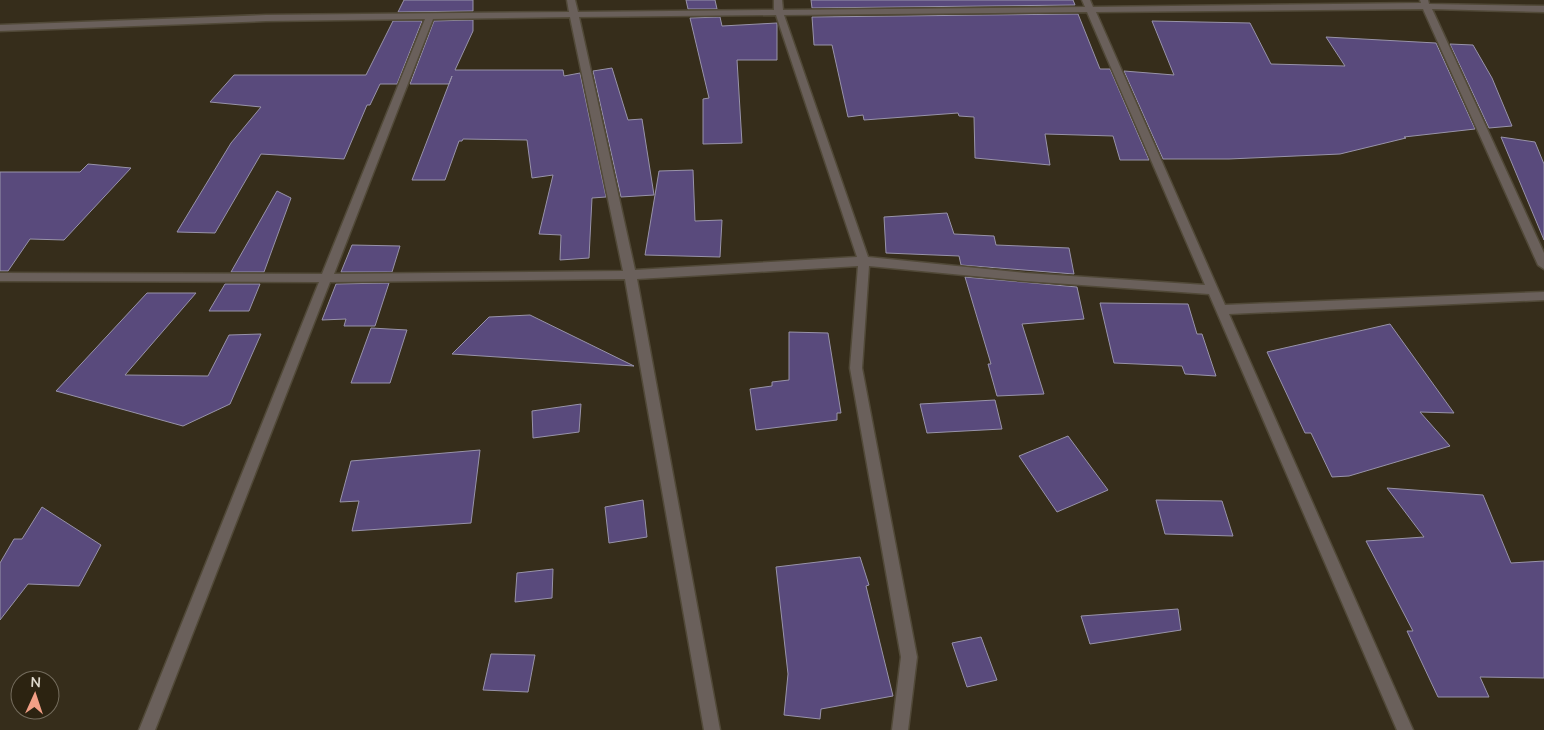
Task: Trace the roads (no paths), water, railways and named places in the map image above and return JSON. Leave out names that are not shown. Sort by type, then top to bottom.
[{"type":"street","points":[[570,0],[630,275],[712,730]]},
{"type":"street","points":[[1425,3],[1544,265]]},
{"type":"street","points":[[0,28],[266,18],[572,14],[779,6],[1425,3],[1544,9]]},
{"type":"street","points":[[1088,4],[1405,730]]},
{"type":"street","points":[[779,6],[864,261],[856,368],[909,656],[900,730]]},
{"type":"street","points":[[147,730],[430,16]]},
{"type":"street","points":[[0,278],[327,278],[630,275],[749,270],[864,261],[1026,277],[1213,290]]},
{"type":"street","points":[[1221,310],[1544,296]]}]
